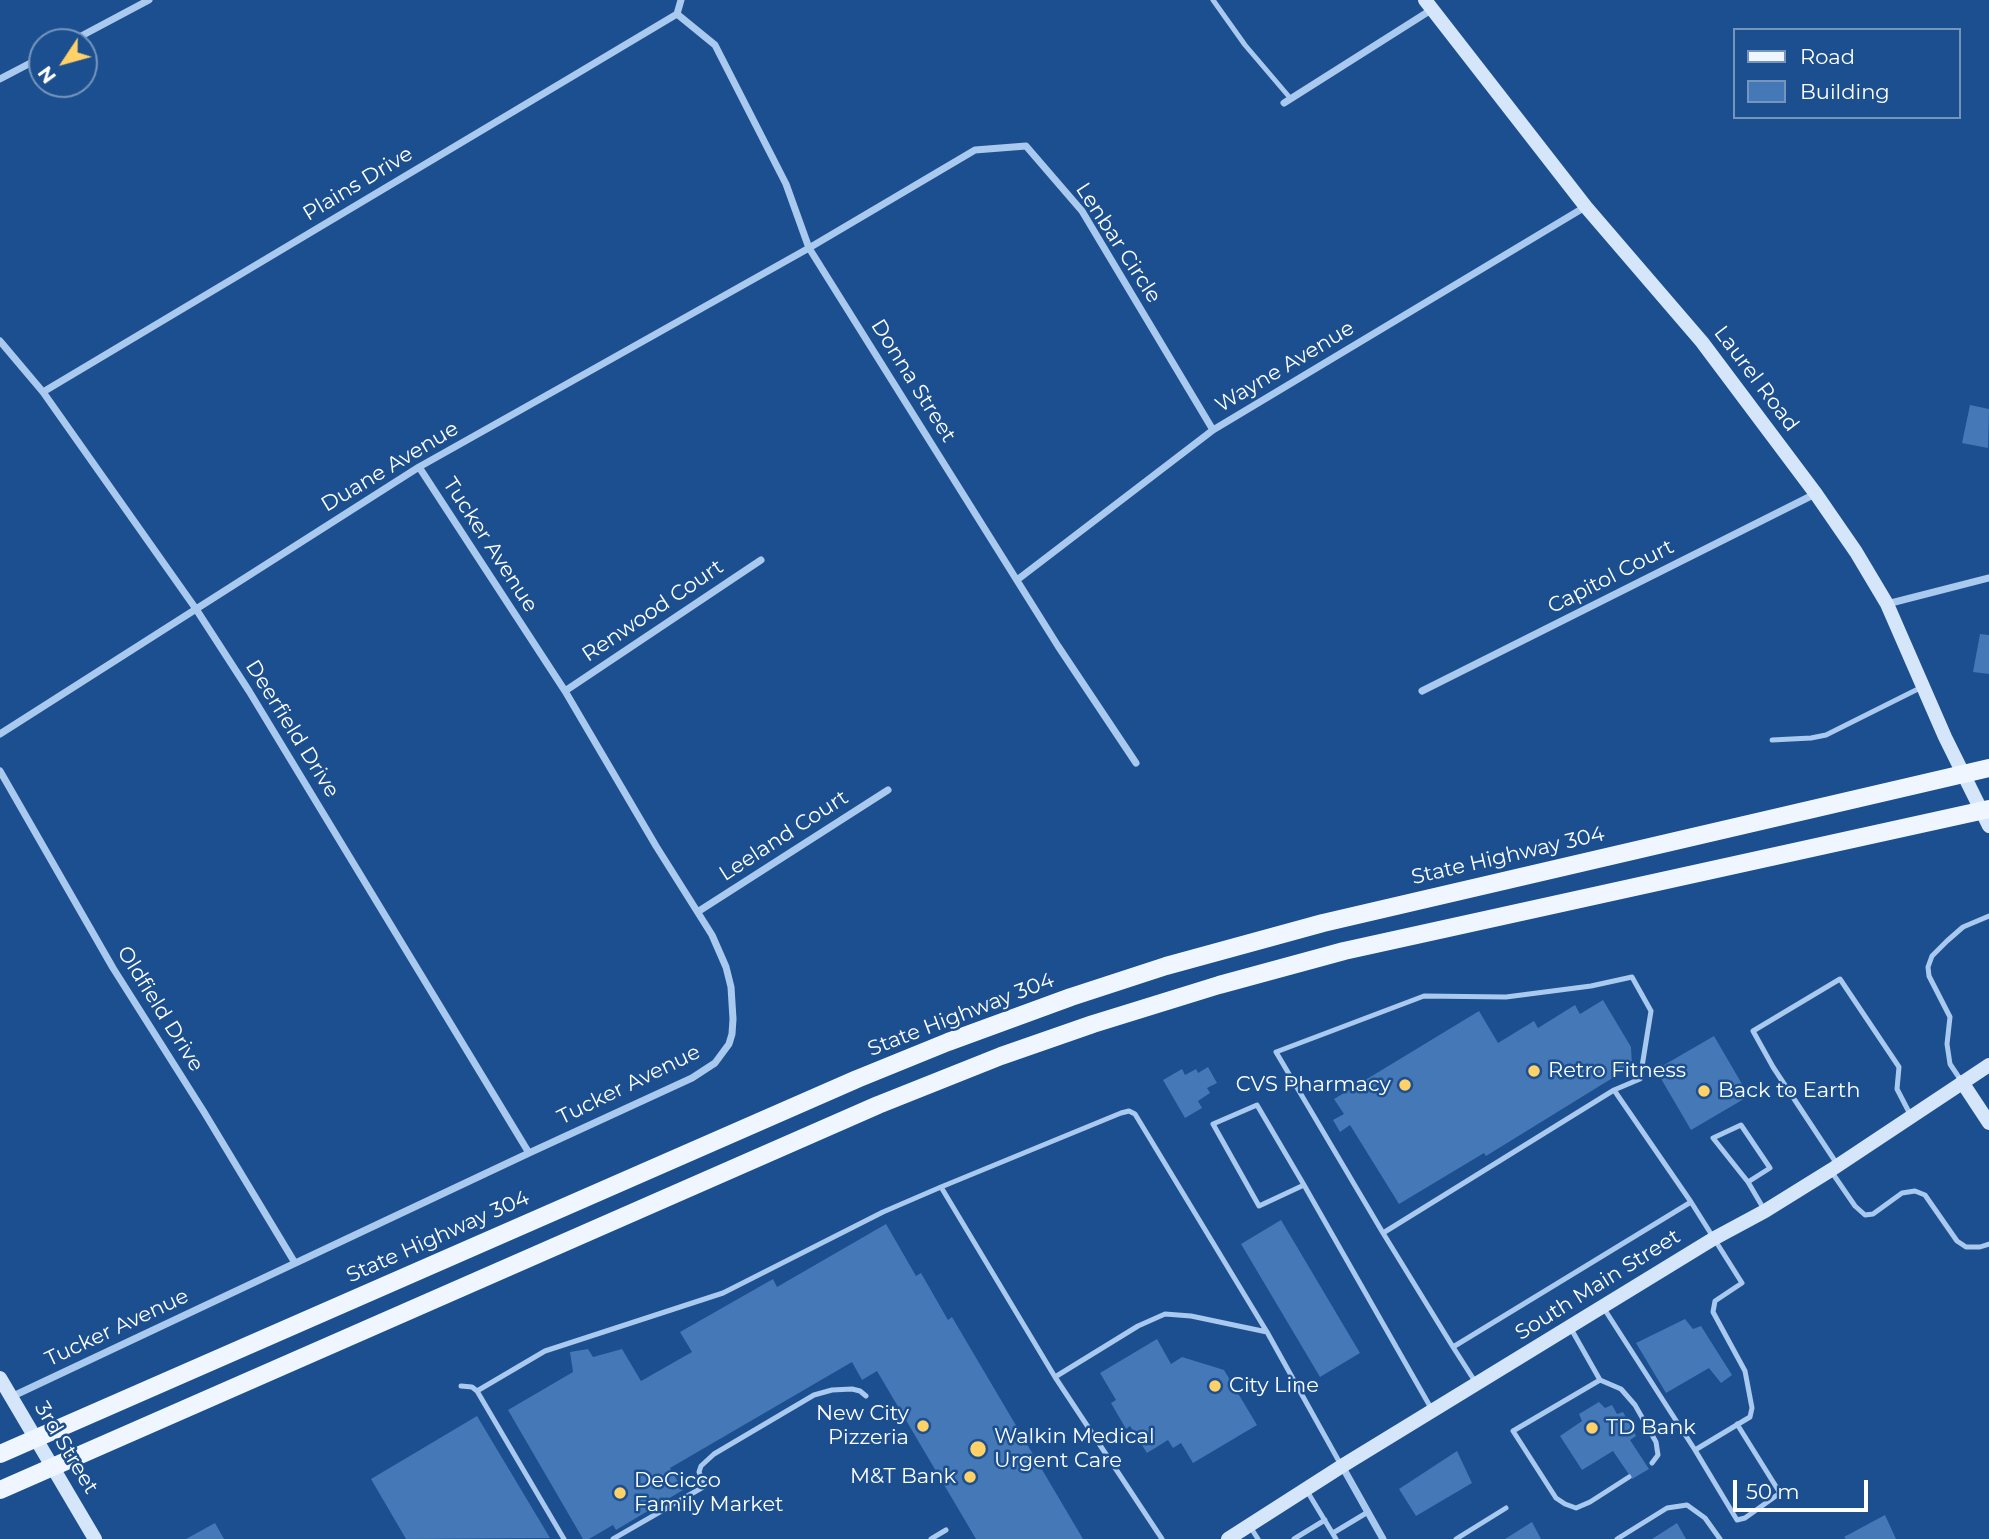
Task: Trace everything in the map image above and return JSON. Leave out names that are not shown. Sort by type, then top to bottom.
[{"type":"main road","name":"State Highway 304","points":[[0,1454],[847,1083],[1071,997],[1176,963],[1323,923],[1989,768]]},
{"type":"main road","points":[[0,1490],[868,1110],[990,1060],[1093,1024],[1219,985],[1367,946],[1986,816]]},
{"type":"street","points":[[96,28],[149,0]]},
{"type":"street","points":[[677,14],[681,0]]},
{"type":"street","points":[[1287,101],[1428,5]]},
{"type":"street","name":"Laurel Road","points":[[1428,5],[1586,207],[1702,342],[1857,552],[1887,604],[1963,774],[1986,816]]},
{"type":"street","name":"Donna Street","points":[[677,14],[715,45],[786,184],[808,248],[1058,646],[1136,763]]},
{"type":"street","name":"Plains Drive","points":[[43,391],[677,14]]},
{"type":"street","points":[[0,79],[28,64]]},
{"type":"street","name":"Lenbar Circle","points":[[808,248],[975,150],[1026,146],[1082,211],[1213,430]]},
{"type":"street","name":"Wayne Avenue","points":[[1017,580],[1213,430],[1586,207]]},
{"type":"street","name":"Duane Avenue","points":[[0,734],[419,467],[808,248]]},
{"type":"street","name":"Deerfield Drive","points":[[0,341],[43,391],[196,609],[249,691],[529,1153]]},
{"type":"street","name":"Tucker Avenue","points":[[11,1397],[692,1078],[724,1054],[732,1034],[733,1019],[731,987],[719,950],[565,691],[419,467]]},
{"type":"street","name":"Capitol Court","points":[[1422,691],[1816,494]]},
{"type":"street","name":"Renwood Court","points":[[565,691],[761,561]]},
{"type":"street","points":[[1887,604],[1989,578]]},
{"type":"street","name":"Oldfield Drive","points":[[0,771],[113,968],[295,1263]]},
{"type":"street","name":"Leeland Court","points":[[698,911],[888,790]]},
{"type":"street","name":"South Main Street","points":[[1228,1539],[1342,1466],[1713,1239],[1835,1168],[1989,1065]]},
{"type":"street","points":[[1962,1082],[1989,1123]]},
{"type":"street","name":"3rd Street","points":[[0,1378],[95,1539]]},
{"type":"street","points":[[1342,1466],[1383,1539]]},
{"type":"lane","points":[[1213,0],[1287,101]]},
{"type":"lane","points":[[1772,740],[1826,735],[1923,687]]},
{"type":"lane","points":[[1962,1082],[1950,1064],[1947,1044],[1950,1017],[1929,976],[1928,967],[1933,956],[1963,927],[1989,916]]},
{"type":"lane","points":[[1383,1233],[1614,1090],[1640,1079],[1651,1012],[1632,977],[1591,986],[1506,997],[1424,996],[1276,1052],[1383,1233],[1477,1384]]},
{"type":"lane","points":[[1911,1116],[1897,1089],[1899,1067],[1840,979],[1753,1031],[1855,1206],[1865,1215],[1873,1214],[1902,1194],[1915,1191],[1925,1195],[1957,1241],[1966,1247],[1989,1244]]},
{"type":"lane","points":[[1614,1090],[1691,1202],[1742,1283],[1715,1301],[1713,1311],[1745,1371],[1752,1408],[1750,1417],[1695,1450]]},
{"type":"lane","points":[[1304,1185],[1259,1206],[1213,1124],[1257,1105],[1304,1185],[1432,1411]]},
{"type":"lane","points":[[477,1391],[545,1351],[723,1293],[883,1212],[1129,1111],[1135,1114],[1267,1332],[1342,1466]]},
{"type":"lane","points":[[1748,1182],[1770,1168],[1741,1125],[1713,1139],[1748,1182],[1765,1210]]},
{"type":"lane","points":[[941,1186],[1055,1377],[1162,1539]]},
{"type":"lane","points":[[1453,1347],[1691,1202]]},
{"type":"lane","points":[[1603,1307],[1737,1520],[1745,1518],[1780,1493],[1737,1424]]},
{"type":"lane","points":[[1055,1377],[1105,1345],[1156,1316],[1165,1314],[1191,1316],[1267,1332]]},
{"type":"lane","points":[[1570,1327],[1600,1380],[1621,1389],[1635,1405],[1656,1442],[1658,1455],[1652,1464]]},
{"type":"lane","points":[[1600,1380],[1513,1431],[1556,1498],[1576,1508],[1629,1477]]},
{"type":"lane","points":[[461,1385],[477,1391],[564,1539]]},
{"type":"lane","points":[[613,1539],[705,1486],[699,1472],[701,1466],[714,1454],[814,1395],[832,1390],[852,1389],[866,1396]]},
{"type":"lane","points":[[1306,1489],[1335,1536],[1368,1512]]},
{"type":"lane","points":[[1617,1539],[1667,1507],[1687,1505],[1705,1518],[1720,1539]]},
{"type":"lane","points":[[1456,1539],[1506,1508]]},
{"type":"lane","points":[[1294,1539],[1325,1520]]},
{"type":"lane","points":[[1250,1525],[1258,1539]]},
{"type":"lane","points":[[931,1539],[946,1530]]},
{"type":"building","points":[[1970,405],[1989,409],[1988,448],[1962,443]]},
{"type":"building","points":[[1980,634],[1989,635],[1989,674],[1973,672]]},
{"type":"building","points":[[1603,1000],[1631,1047],[1632,1066],[1486,1156],[1484,1153],[1399,1204],[1350,1125],[1340,1132],[1333,1120],[1344,1114],[1334,1099],[1479,1011],[1498,1043],[1534,1021],[1538,1028],[1575,1005],[1580,1014]]},
{"type":"building","points":[[1714,1036],[1749,1096],[1691,1130],[1660,1077],[1664,1065]]},
{"type":"building","points":[[1208,1067],[1217,1083],[1207,1088],[1210,1093],[1198,1101],[1202,1108],[1185,1118],[1163,1080],[1182,1069],[1185,1075],[1196,1069],[1198,1073]]},
{"type":"building","points":[[1281,1220],[1360,1353],[1320,1377],[1241,1244]]},
{"type":"building","points":[[886,1224],[916,1276],[921,1273],[948,1320],[952,1317],[1083,1539],[976,1539],[877,1371],[862,1380],[852,1362],[670,1468],[683,1490],[616,1530],[613,1525],[589,1539],[583,1539],[508,1410],[573,1372],[570,1352],[588,1349],[593,1357],[622,1349],[641,1381],[692,1352],[680,1332],[773,1279],[777,1287]]},
{"type":"building","points":[[1685,1319],[1693,1329],[1701,1326],[1732,1375],[1721,1383],[1709,1368],[1666,1393],[1636,1343]]},
{"type":"building","points":[[1157,1339],[1171,1364],[1182,1357],[1224,1370],[1257,1425],[1193,1463],[1181,1443],[1173,1448],[1168,1440],[1147,1453],[1130,1426],[1126,1429],[1111,1403],[1116,1400],[1100,1373]]},
{"type":"building","points":[[1599,1402],[1605,1408],[1612,1405],[1617,1414],[1623,1412],[1636,1436],[1630,1440],[1649,1469],[1632,1479],[1613,1451],[1582,1470],[1560,1436],[1582,1421],[1579,1414]]},
{"type":"building","points":[[477,1416],[550,1538],[406,1539],[371,1479]]},
{"type":"building","points":[[1457,1451],[1472,1483],[1416,1516],[1399,1489]]},
{"type":"building","points":[[1885,1515],[1896,1539],[1844,1537]]},
{"type":"building","points":[[1532,1522],[1541,1539],[1505,1539]]},
{"type":"building","points":[[215,1523],[224,1539],[186,1539]]},
{"type":"building","points":[[1677,1523],[1686,1539],[1652,1539]]},
{"type":"place","name":"Retro Fitness","points":[[1534,1071]]},
{"type":"place","name":"CVS Pharmacy","points":[[1405,1085]]},
{"type":"place","name":"Back to Earth","points":[[1704,1091]]},
{"type":"place","name":"City Line","points":[[1215,1386]]},
{"type":"place","name":"New City Pizzeria","points":[[923,1426]]},
{"type":"place","name":"TD Bank","points":[[1592,1428]]},
{"type":"place","name":"Walkin Medical Urgent Care","points":[[978,1449]]},
{"type":"place","name":"M&T Bank","points":[[970,1477]]},
{"type":"place","name":"DeCicco Family Market","points":[[620,1493]]}]
